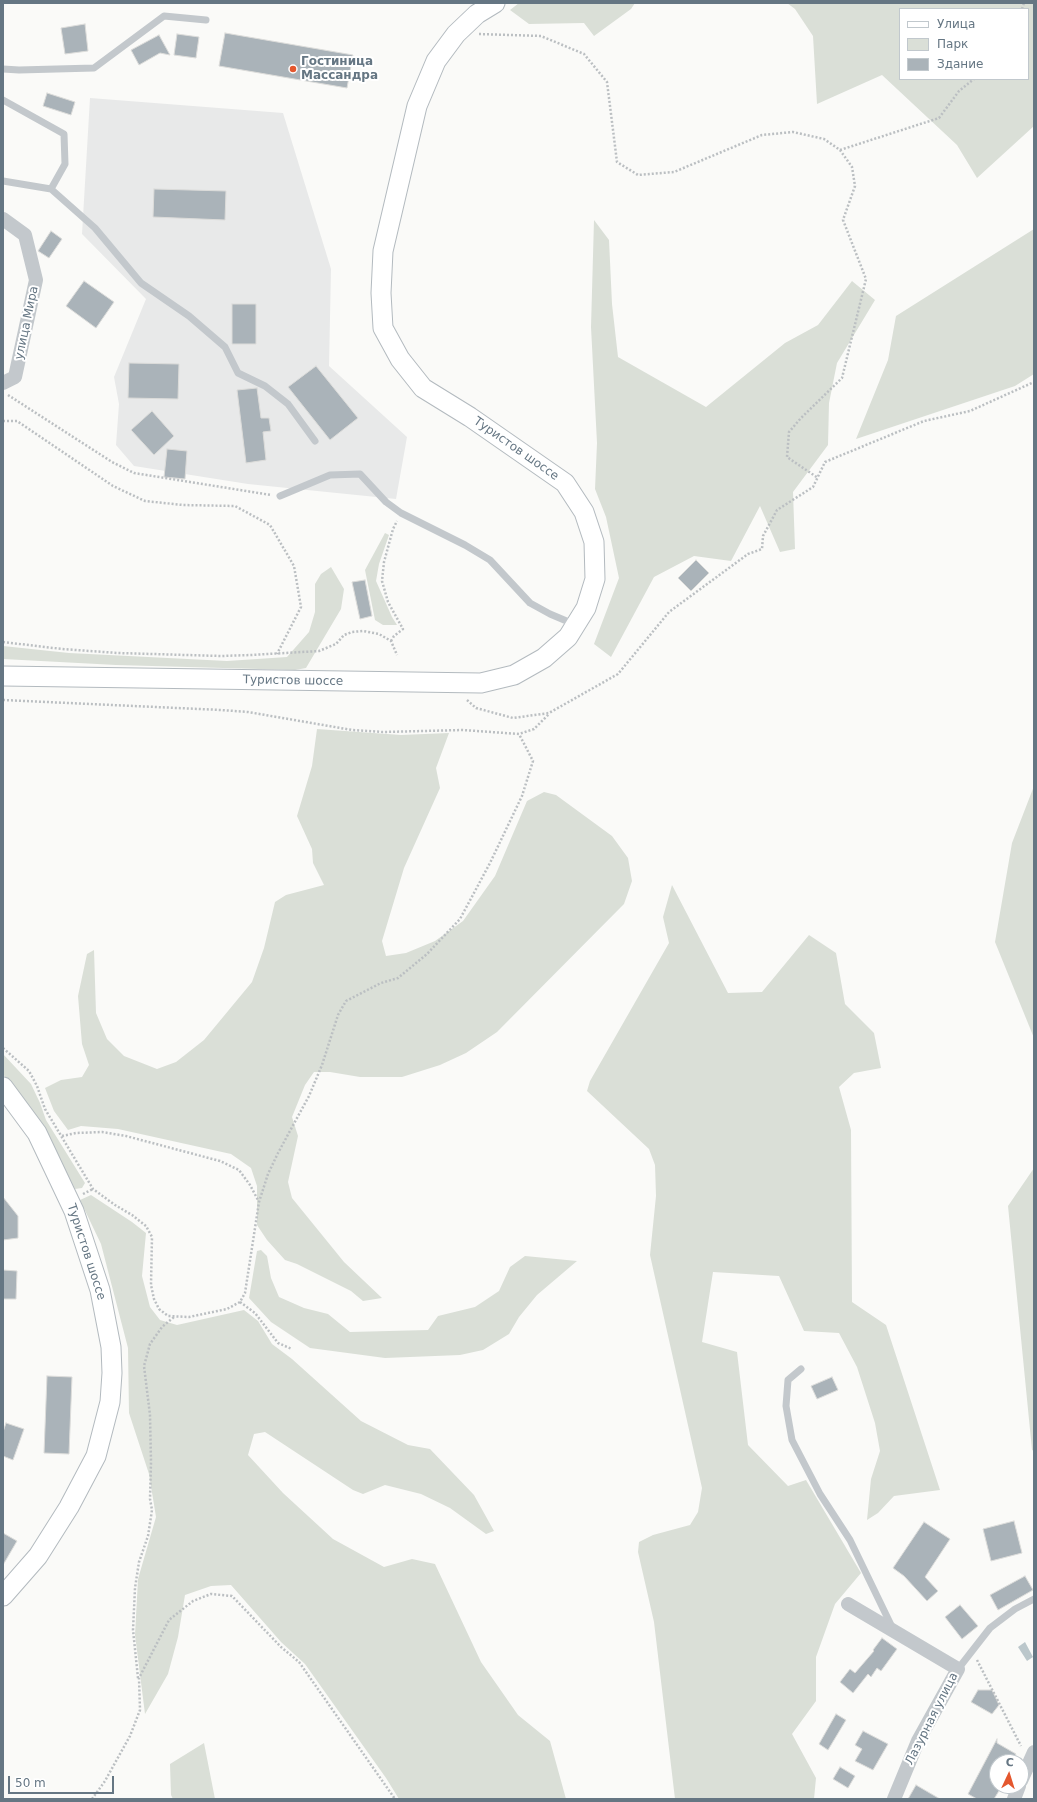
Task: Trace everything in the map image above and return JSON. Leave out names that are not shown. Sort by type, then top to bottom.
[{"type":"main road","name":"Туристов шоссе","points":[[3,676],[481,683],[514,675],[544,658],[568,638],[586,608],[595,579],[594,542],[584,512],[565,483],[423,388],[400,359],[383,328],[381,293],[383,251],[416,106],[436,61],[456,34],[477,14],[495,3]]},
{"type":"main road","name":"Туристов шоссе","points":[[3,1087],[37,1132],[74,1211],[100,1290],[111,1347],[112,1373],[110,1402],[96,1456],[70,1507],[38,1556],[3,1596]]},
{"type":"street","name":"улица Мира","points":[[3,219],[25,235],[36,280],[15,377],[3,383]]},
{"type":"street","name":"Лазурная улица","points":[[848,1604],[958,1669],[918,1741],[894,1799]]},
{"type":"lane","points":[[3,69],[94,68],[164,16],[206,20]]},
{"type":"lane","points":[[3,100],[64,134],[65,164],[50,189]]},
{"type":"lane","points":[[3,181],[50,189],[95,228],[141,283],[189,316],[225,347],[238,373],[264,386],[288,404],[315,441]]},
{"type":"lane","points":[[280,496],[330,475],[360,474],[386,502],[401,513],[465,545],[490,560],[530,603],[550,614],[576,625]]},
{"type":"lane","points":[[801,1369],[788,1380],[786,1406],[792,1440],[820,1494],[850,1540],[894,1632]]},
{"type":"lane","points":[[958,1669],[990,1628],[1014,1608],[1034,1599]]},
{"type":"path","points":[[456,34],[541,36],[584,54],[607,82],[617,162],[638,175],[674,172],[762,135],[792,132],[824,139],[840,150],[852,167],[855,186],[843,220],[866,279],[842,378],[801,418],[789,432],[787,457],[818,478]]},
{"type":"path","points":[[840,150],[864,144],[939,118],[959,90],[973,80]]},
{"type":"path","points":[[3,700],[248,712],[352,730],[383,732],[463,730],[519,734],[534,729],[550,713],[618,674],[669,612],[748,554],[762,549],[763,536],[777,510],[813,487],[825,462],[924,421],[970,411],[1034,382]]},
{"type":"path","points":[[3,391],[112,462],[134,473],[280,496]]},
{"type":"path","points":[[3,421],[17,421],[114,486],[145,501],[183,505],[235,506],[270,525],[294,566],[301,607],[278,654]]},
{"type":"path","points":[[391,641],[394,636],[403,629],[388,602],[382,581],[384,562],[393,529]]},
{"type":"path","points":[[3,642],[62,649],[118,653],[221,656],[319,651],[336,644],[344,635],[352,632],[363,631],[379,634],[391,641],[397,655]]},
{"type":"path","points":[[447,683],[476,708],[514,718],[550,713]]},
{"type":"path","points":[[3,1048],[29,1070],[37,1086],[45,1109],[93,1189],[146,1226],[152,1238],[151,1285],[154,1300],[159,1309],[168,1316],[190,1317],[215,1313],[240,1302],[245,1293],[259,1202],[278,1153],[309,1096],[322,1065],[338,1015],[346,1002],[381,983],[398,978],[427,954],[460,919],[490,863],[522,796],[533,761],[519,734]]},
{"type":"path","points":[[62,1136],[76,1133],[102,1132],[126,1136],[220,1161],[239,1170],[250,1185],[259,1202]]},
{"type":"path","points":[[240,1302],[255,1312],[278,1343],[292,1349]]},
{"type":"path","points":[[92,1799],[124,1749],[140,1710],[133,1630],[134,1588],[139,1562],[148,1536],[152,1510],[150,1499],[150,1415],[144,1366],[150,1344],[162,1327],[174,1316]]},
{"type":"path","points":[[138,1678],[169,1620],[193,1601],[211,1594],[232,1596],[281,1648],[299,1662],[394,1799]]},
{"type":"path","points":[[972,1650],[1031,1756]]},
{"type":"shaded area","points":[[90,98],[283,113],[331,269],[329,366],[407,437],[396,499],[248,484],[134,466],[116,445],[119,404],[114,377],[146,299],[82,234]]},
{"type":"shaded area","points":[[1025,1642],[1033,1657],[1027,1661],[1018,1647]]},
{"type":"green space","points":[[519,3],[635,3],[631,9],[594,36],[584,23],[529,24],[510,10]]},
{"type":"green space","points":[[787,3],[1034,3],[1034,126],[977,178],[957,145],[882,75],[817,104],[813,36],[795,9]]},
{"type":"green space","points":[[594,220],[609,240],[612,304],[618,357],[706,407],[785,343],[818,325],[852,281],[875,300],[837,363],[829,403],[828,445],[793,492],[795,549],[780,552],[760,506],[731,561],[694,556],[654,577],[611,657],[594,644],[619,578],[606,517],[595,489],[597,443],[591,327]]},
{"type":"green space","points":[[1034,229],[1034,374],[1015,386],[856,439],[888,360],[896,316]]},
{"type":"green space","points":[[385,533],[389,535],[379,564],[376,581],[397,625],[383,625],[375,620],[365,570]]},
{"type":"green space","points":[[331,567],[344,589],[341,609],[306,668],[295,670],[116,665],[3,659],[3,646],[69,653],[227,661],[287,657],[309,632],[315,612],[315,584],[321,574]]},
{"type":"green space","points":[[317,729],[401,735],[449,733],[436,768],[440,788],[404,868],[382,941],[386,956],[406,953],[435,941],[463,921],[495,876],[527,801],[544,792],[556,795],[612,836],[628,858],[632,881],[624,904],[497,1032],[466,1053],[440,1065],[402,1077],[360,1077],[330,1072],[314,1072],[305,1085],[292,1117],[298,1136],[288,1182],[292,1198],[344,1262],[382,1298],[363,1301],[351,1291],[297,1264],[285,1260],[267,1240],[257,1225],[257,1186],[251,1168],[231,1154],[118,1129],[81,1126],[68,1130],[54,1111],[45,1088],[61,1080],[82,1077],[89,1065],[82,1044],[78,996],[87,954],[94,950],[96,1013],[107,1039],[124,1056],[157,1069],[176,1062],[204,1040],[252,982],[264,948],[275,902],[286,895],[324,885],[313,863],[312,849],[297,816],[312,766]]},
{"type":"green space","points":[[1034,786],[1034,1038],[995,942],[1012,843]]},
{"type":"green space","points":[[672,885],[728,993],[762,992],[809,935],[836,953],[845,1004],[874,1033],[881,1068],[854,1073],[839,1087],[851,1130],[852,1302],[886,1325],[940,1490],[894,1496],[878,1513],[867,1520],[871,1479],[880,1451],[875,1423],[857,1367],[839,1333],[804,1331],[779,1276],[713,1272],[702,1342],[737,1352],[748,1445],[788,1486],[806,1480],[861,1573],[835,1604],[816,1657],[816,1701],[792,1734],[816,1778],[814,1799],[675,1799],[654,1622],[638,1552],[639,1542],[653,1535],[690,1525],[698,1512],[702,1488],[650,1255],[656,1196],[655,1165],[649,1149],[587,1091],[590,1081],[669,943],[663,917]]},
{"type":"green space","points":[[3,1054],[31,1084],[46,1120],[85,1183],[82,1188],[75,1189],[46,1137],[25,1104],[3,1074]]},
{"type":"green space","points":[[1034,1168],[1034,1451],[1032,1450],[1008,1206]]},
{"type":"green space","points":[[91,1195],[146,1233],[142,1276],[150,1307],[160,1320],[177,1325],[244,1310],[258,1321],[272,1344],[292,1359],[361,1421],[408,1445],[430,1449],[474,1495],[494,1531],[486,1534],[450,1508],[421,1494],[385,1485],[363,1494],[353,1490],[265,1432],[254,1434],[248,1455],[283,1493],[333,1539],[384,1567],[412,1559],[435,1564],[481,1662],[518,1715],[550,1741],[566,1799],[399,1799],[386,1778],[305,1664],[281,1642],[231,1585],[211,1586],[185,1595],[178,1637],[168,1674],[145,1714],[135,1635],[138,1579],[156,1517],[149,1474],[129,1413],[128,1348],[101,1244],[80,1200]]},
{"type":"green space","points":[[261,1250],[267,1256],[271,1278],[279,1297],[304,1308],[328,1314],[350,1332],[428,1330],[438,1316],[475,1307],[499,1291],[510,1267],[525,1256],[577,1261],[537,1295],[519,1317],[509,1334],[483,1350],[460,1355],[385,1358],[310,1348],[271,1322],[249,1298],[257,1251]]},
{"type":"green space","points":[[204,1743],[215,1799],[173,1799],[171,1795],[170,1764]]},
{"type":"building","points":[[85,24],[88,51],[65,54],[61,28]]},
{"type":"building","points":[[225,33],[353,55],[347,88],[219,66]]},
{"type":"building","points":[[177,34],[199,37],[196,58],[174,55]]},
{"type":"building","points":[[159,35],[170,55],[160,53],[139,65],[131,50]]},
{"type":"building","points":[[47,93],[75,102],[71,115],[43,106]]},
{"type":"building","points":[[154,189],[226,191],[225,220],[153,217]]},
{"type":"building","points":[[51,231],[62,239],[49,258],[38,251]]},
{"type":"building","points":[[84,281],[114,302],[96,328],[66,306]]},
{"type":"building","points":[[232,304],[256,304],[256,344],[232,344]]},
{"type":"building","points":[[129,363],[179,364],[178,399],[128,398]]},
{"type":"building","points":[[316,366],[358,418],[330,440],[288,387]]},
{"type":"building","points":[[257,388],[261,418],[269,418],[271,431],[263,432],[266,460],[246,463],[237,390]]},
{"type":"building","points":[[152,411],[174,436],[154,455],[131,430]]},
{"type":"building","points":[[167,449],[187,451],[185,479],[164,477]]},
{"type":"building","points":[[696,560],[709,573],[691,591],[678,578]]},
{"type":"building","points":[[365,580],[372,616],[360,619],[352,582]]},
{"type":"building","points":[[3,1197],[18,1216],[18,1238],[3,1240]]},
{"type":"building","points":[[3,1270],[17,1271],[16,1299],[3,1299]]},
{"type":"building","points":[[47,1376],[72,1377],[69,1454],[44,1453]]},
{"type":"building","points":[[832,1377],[838,1390],[817,1399],[811,1386]]},
{"type":"building","points":[[6,1423],[24,1429],[13,1460],[3,1456],[3,1432]]},
{"type":"building","points":[[1014,1521],[1022,1553],[991,1561],[983,1529]]},
{"type":"building","points":[[924,1522],[950,1539],[925,1577],[938,1591],[927,1601],[904,1576],[893,1568]]},
{"type":"building","points":[[3,1533],[17,1541],[3,1565]]},
{"type":"building","points":[[1025,1576],[1033,1590],[998,1610],[990,1595]]},
{"type":"building","points":[[960,1605],[978,1626],[962,1639],[945,1617]]},
{"type":"building","points":[[882,1638],[897,1649],[881,1671],[877,1668],[871,1677],[868,1674],[853,1693],[840,1682],[850,1669],[855,1673],[874,1651],[873,1650]]},
{"type":"building","points":[[978,1690],[992,1690],[999,1705],[992,1714],[971,1702]]},
{"type":"building","points":[[836,1714],[846,1720],[828,1750],[819,1744]]},
{"type":"building","points":[[863,1731],[888,1744],[873,1770],[855,1761],[862,1749],[855,1745]]},
{"type":"building","points":[[997,1739],[997,1743],[1016,1754],[989,1754]]},
{"type":"building","points":[[989,1754],[989,1794],[997,1794],[994,1799],[977,1799],[968,1794]]},
{"type":"building","points":[[840,1767],[855,1776],[848,1788],[833,1779]]},
{"type":"building","points":[[916,1785],[940,1799],[908,1799]]},
{"type":"place","name":"Гостиница Массандра","points":[[293,69]]}]
